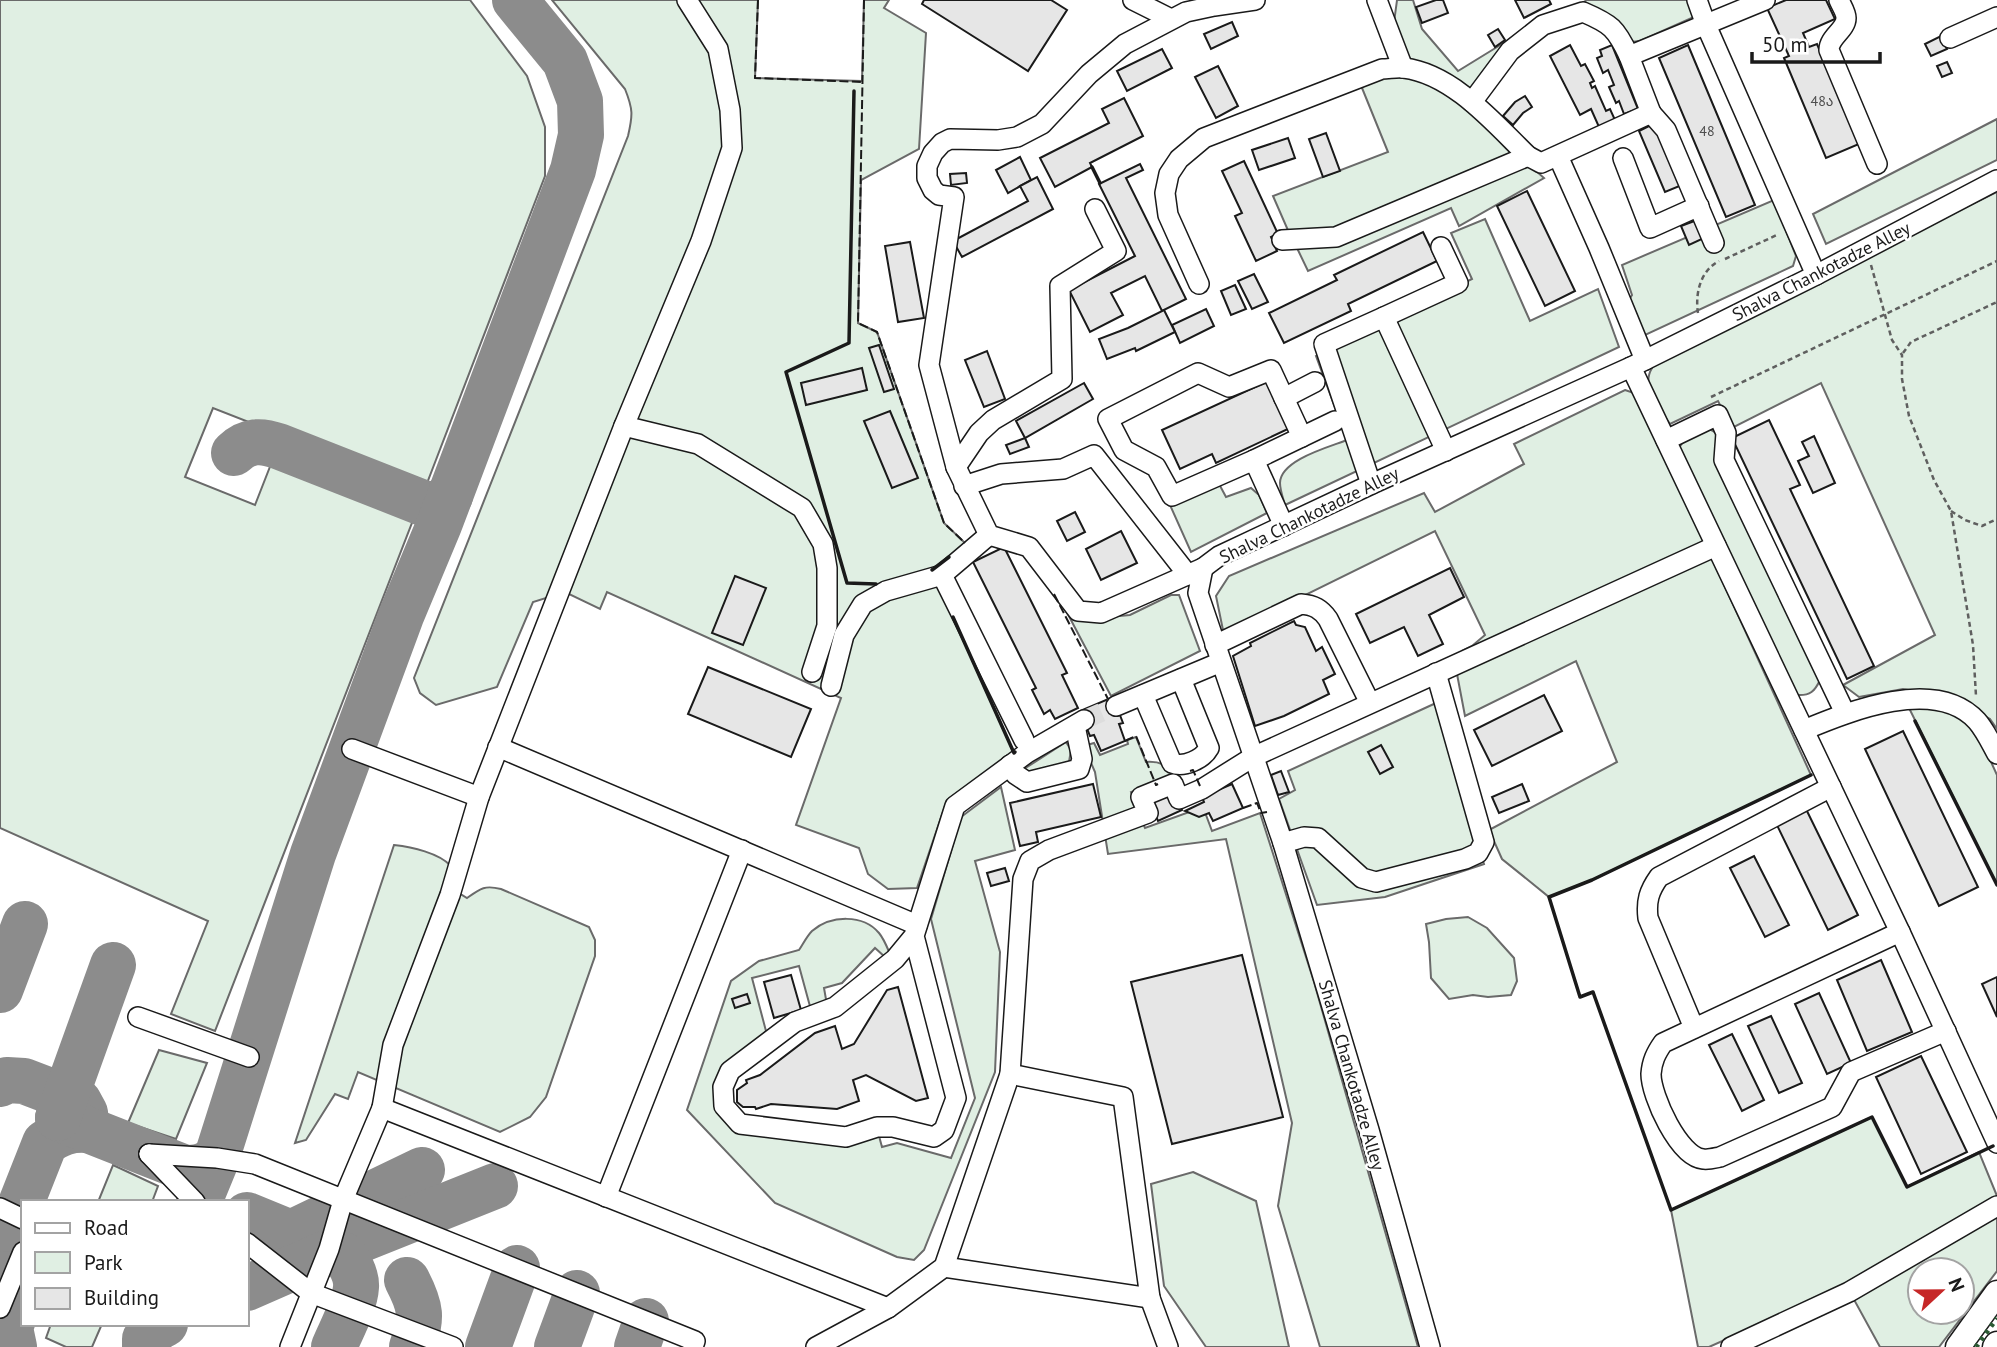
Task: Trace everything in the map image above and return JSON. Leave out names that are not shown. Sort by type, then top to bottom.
[{"type":"main road","points":[[1958,1347],[1997,1293]]},
{"type":"street","points":[[290,1347],[328,1249],[343,1200],[382,1108],[393,1045],[450,895],[479,797],[624,426],[701,241],[732,148],[730,110],[718,50],[687,0]]},
{"type":"street","points":[[1133,0],[1171,19]]},
{"type":"street","points":[[964,486],[1001,474],[1063,469],[1094,455],[1196,571],[1101,613],[1077,611],[1029,547],[989,535],[964,486],[956,467],[929,365],[954,197],[939,195],[933,190],[927,166],[933,153],[950,139],[999,140],[1017,137],[1042,124],[1089,74],[1125,44],[1171,19],[1186,12],[1255,0]]},
{"type":"street","points":[[1377,0],[1402,68]]},
{"type":"street","points":[[1697,0],[1816,275]]},
{"type":"street","points":[[1629,56],[1765,0]]},
{"type":"street","points":[[1839,0],[1846,22],[1829,44],[1829,50],[1877,164]]},
{"type":"street","points":[[1472,102],[1510,51],[1543,25],[1583,12],[1608,23],[1621,39],[1651,113],[1666,130],[1714,243]]},
{"type":"street","points":[[1950,38],[1997,17]]},
{"type":"street","points":[[1199,284],[1168,215],[1165,193],[1169,174],[1179,159],[1204,138],[1382,69],[1402,68],[1418,71],[1457,89],[1528,156],[1541,163],[1651,113]]},
{"type":"street","points":[[1282,240],[1336,237],[1528,156]]},
{"type":"street","points":[[1558,156],[1599,248],[1666,440],[1900,932],[1997,1143]]},
{"type":"street","points":[[1623,158],[1650,228],[1699,206]]},
{"type":"street","name":"Shalva Chankotadze Alley","points":[[1430,1347],[1370,1130],[1283,843],[1198,593],[1196,571],[1219,556],[1371,484],[1638,363],[1816,275],[1997,180]]},
{"type":"street","points":[[956,467],[979,433],[993,421],[1062,379],[1059,286],[1116,251],[1095,209]]},
{"type":"street","points":[[1371,484],[1324,344],[1458,283],[1441,247]]},
{"type":"street","points":[[1384,317],[1446,451]]},
{"type":"street","points":[[1302,437],[1271,370],[1229,387],[1198,373],[1108,419],[1124,450],[1156,467],[1172,496],[1254,460],[1302,437],[1335,421]]},
{"type":"street","points":[[1284,398],[1315,382]]},
{"type":"street","points":[[1666,440],[1718,415],[1726,433],[1724,460],[1845,713]]},
{"type":"street","points":[[624,426],[698,444],[802,508],[823,544],[827,568],[827,626],[812,671]]},
{"type":"street","points":[[1254,460],[1284,526]]},
{"type":"street","points":[[831,686],[844,635],[863,604],[886,591],[942,575],[989,535]]},
{"type":"street","points":[[816,1347],[888,1308],[944,1267],[1010,1074],[1023,879],[1030,861],[1049,850],[1149,813],[1141,797],[1173,785],[1179,799],[1202,789],[1253,757],[1716,546]]},
{"type":"street","points":[[942,575],[1024,740]]},
{"type":"street","points":[[1116,706],[1181,679],[1218,653],[1301,604],[1312,605],[1328,619],[1370,703]]},
{"type":"street","points":[[1283,843],[1304,837],[1318,838],[1362,878],[1376,883],[1478,853],[1484,842],[1436,673]]},
{"type":"street","points":[[1143,695],[1172,763],[1180,765],[1199,758],[1209,748],[1181,679]]},
{"type":"street","points":[[1804,730],[1845,713],[1896,699],[1941,701],[1963,710],[1978,722],[1997,754]]},
{"type":"street","points":[[915,931],[956,1098],[944,1130],[934,1137],[893,1127],[877,1128],[846,1137],[740,1124],[724,1106],[723,1087],[730,1071],[795,1022],[835,1007],[895,959],[915,931],[955,806],[1010,765],[1027,753],[1079,723],[1082,759],[1079,769],[1027,782],[1016,774],[1010,765]]},
{"type":"street","points":[[498,747],[743,850],[915,931]]},
{"type":"street","points":[[352,749],[479,797]]},
{"type":"street","points":[[1694,1028],[1648,919],[1646,903],[1651,887],[1659,877],[1827,778]]},
{"type":"street","points":[[606,1197],[743,850]]},
{"type":"street","points":[[1900,932],[1663,1043],[1654,1056],[1651,1076],[1669,1127],[1685,1150],[1702,1160],[1720,1157],[1832,1107],[1851,1072],[1946,1031]]},
{"type":"street","points":[[138,1017],[249,1057]]},
{"type":"street","points":[[1010,1074],[1123,1097],[1150,1298],[1168,1347]]},
{"type":"street","points":[[382,1108],[888,1308]]},
{"type":"street","points":[[193,1200],[149,1154],[217,1158],[255,1164],[700,1345]]},
{"type":"street","points":[[1731,1347],[1849,1292],[1997,1206]]},
{"type":"street","points":[[0,1208],[21,1218]]},
{"type":"street","points":[[248,1244],[311,1293],[453,1347]]},
{"type":"street","points":[[0,1308],[21,1257]]},
{"type":"street","points":[[944,1267],[1150,1298]]},
{"type":"path","points":[[1699,314],[1696,300],[1698,286],[1714,264],[1795,226]]},
{"type":"path","points":[[1866,248],[1892,340],[1902,355],[1902,379],[1909,416],[1934,480],[1951,511],[1973,645],[1978,722]]},
{"type":"path","points":[[1708,420],[1709,398],[1997,261]]},
{"type":"path","points":[[1902,355],[1911,342],[1997,302]]},
{"type":"path","points":[[1951,511],[1982,526],[1997,519]]},
{"type":"green space","points":[[0,0],[470,0],[527,76],[545,127],[545,176],[424,491],[213,408],[185,477],[255,505],[273,459],[415,515],[215,1031],[171,1014],[208,921],[0,828]]},
{"type":"green space","points":[[552,0],[758,0],[755,78],[862,81],[864,0],[889,0],[884,8],[926,33],[919,149],[861,180],[858,323],[877,332],[944,523],[965,543],[932,570],[1014,753],[947,800],[917,888],[888,889],[868,874],[859,848],[796,825],[841,698],[607,592],[600,609],[565,592],[533,602],[497,687],[436,705],[420,693],[414,678],[630,129],[630,102],[625,89]]},
{"type":"green space","points":[[1397,0],[1413,0],[1422,29],[1458,71],[1515,36],[1469,92],[1424,69],[1404,53],[1394,33]]},
{"type":"green space","points":[[1587,0],[1690,0],[1694,17],[1640,41],[1631,42],[1577,6]]},
{"type":"green space","points":[[1392,72],[1455,93],[1518,158],[1341,231],[1290,235],[1273,196],[1388,152],[1360,83]]},
{"type":"green space","points":[[1997,119],[1997,160],[1826,244],[1813,214]]},
{"type":"green space","points":[[1526,162],[1544,178],[1459,226],[1451,208],[1308,271],[1297,248]]},
{"type":"green space","points":[[1997,192],[1997,729],[1990,719],[1952,698],[1903,689],[1859,697],[1843,685],[1935,635],[1821,383],[1732,428],[1718,401],[1670,424],[1653,398],[1648,383],[1652,368],[1664,356]]},
{"type":"green space","points":[[1774,200],[1796,256],[1793,266],[1643,336],[1628,301],[1632,295],[1622,265]]},
{"type":"green space","points":[[1485,219],[1530,321],[1598,289],[1619,347],[1285,505],[1280,483],[1288,468],[1296,461],[1347,440],[1316,356],[1472,279],[1451,233]]},
{"type":"green space","points":[[1625,390],[1634,393],[1651,425],[1811,775],[1592,880],[1549,897],[1502,859],[1489,830],[1617,762],[1576,661],[1465,716],[1457,674],[1462,651],[1485,635],[1435,531],[1224,635],[1216,596],[1229,576],[1424,493],[1435,512],[1524,464],[1514,444]]},
{"type":"green space","points":[[1709,429],[1718,434],[1820,680],[1809,694],[1797,695],[1679,448],[1686,437]]},
{"type":"green space","points":[[1218,482],[1226,497],[1251,488],[1259,495],[1267,513],[1191,552],[1170,505]]},
{"type":"green space","points":[[1053,586],[1088,619],[1130,615],[1171,595],[1179,595],[1200,651],[1111,696]]},
{"type":"green space","points":[[1436,703],[1484,864],[1385,897],[1317,905],[1279,799],[1295,790],[1288,771]]},
{"type":"green space","points":[[1908,706],[1947,711],[1966,722],[1986,751],[1997,775],[1997,885]]},
{"type":"green space","points":[[1136,737],[1146,762],[1163,764],[1176,775],[1131,792],[1145,828],[1203,807],[1212,831],[1260,813],[1314,982],[1418,1347],[1320,1347],[1278,1206],[1292,1123],[1226,839],[1108,854],[1095,772],[1088,756],[1087,745],[1094,743],[1100,755],[1128,744],[1127,740]]},
{"type":"green space","points":[[1066,742],[1071,750],[1069,762],[1028,773],[1024,769]]},
{"type":"green space","points":[[1001,787],[1015,850],[975,861],[1000,952],[995,1072],[924,1250],[914,1260],[897,1257],[775,1203],[687,1110],[731,981],[759,961],[799,950],[810,933],[828,922],[856,920],[864,922],[879,933],[890,954],[885,957],[875,948],[842,983],[824,988],[827,1005],[811,1010],[799,966],[752,978],[766,1031],[719,1083],[740,1124],[879,1136],[882,1147],[897,1143],[951,1158],[975,1098],[931,919],[961,817]]},
{"type":"green space","points":[[394,845],[425,851],[446,861],[454,872],[459,893],[467,898],[483,888],[501,889],[589,927],[595,940],[595,956],[546,1097],[530,1117],[500,1132],[358,1072],[348,1099],[335,1094],[306,1140],[295,1143]]},
{"type":"green space","points":[[1468,917],[1487,928],[1514,958],[1517,981],[1511,995],[1473,995],[1449,999],[1431,978],[1426,924]]},
{"type":"green space","points":[[159,1050],[207,1063],[176,1139],[128,1123]]},
{"type":"green space","points":[[1872,1117],[1907,1187],[1979,1152],[1997,1196],[1850,1284],[1709,1347],[1698,1347],[1671,1210]]},
{"type":"green space","points":[[113,1165],[158,1186],[153,1200],[99,1200]]},
{"type":"green space","points":[[1193,1172],[1256,1201],[1289,1347],[1206,1347],[1164,1286],[1151,1184]]},
{"type":"green space","points":[[1997,1212],[1997,1271],[1976,1299],[1976,1256],[1921,1256]]},
{"type":"green space","points":[[1906,1265],[1906,1326],[1955,1326],[1939,1347],[1880,1347],[1852,1296]]},
{"type":"green space","points":[[50,1326],[101,1326],[92,1347],[66,1347],[46,1338]]},
{"type":"building","points":[[924,0],[1051,0],[1067,10],[1028,71],[922,4]]},
{"type":"building","points":[[1443,0],[1448,13],[1422,23],[1416,7]]},
{"type":"building","points":[[1515,0],[1549,0],[1551,4],[1524,18]]},
{"type":"building","points":[[1786,0],[1826,0],[1835,19],[1803,33],[1809,47],[1817,44],[1859,144],[1826,158],[1784,58],[1789,56],[1767,8]]},
{"type":"building","points":[[1232,22],[1238,36],[1211,49],[1204,34]]},
{"type":"building","points":[[1498,29],[1505,40],[1495,47],[1488,35]]},
{"type":"building","points":[[1941,36],[1947,49],[1931,56],[1925,44]]},
{"type":"building","points":[[1570,45],[1581,66],[1585,64],[1594,81],[1590,83],[1592,88],[1595,86],[1606,111],[1610,109],[1615,120],[1599,127],[1591,109],[1580,115],[1550,56]]},
{"type":"building","points":[[1612,45],[1638,109],[1624,114],[1609,87],[1614,85],[1608,70],[1603,73],[1597,58],[1602,56],[1600,50]]},
{"type":"building","points":[[1688,45],[1755,205],[1726,217],[1659,58]]},
{"type":"building","points":[[1162,49],[1172,68],[1127,91],[1117,71]]},
{"type":"building","points":[[1947,62],[1952,73],[1942,77],[1937,66]]},
{"type":"building","points":[[1218,66],[1238,106],[1216,118],[1195,77]]},
{"type":"building","points":[[1525,96],[1532,107],[1513,125],[1503,116],[1515,102]]},
{"type":"building","points":[[1124,98],[1143,136],[1090,163],[1092,167],[1055,187],[1040,158],[1109,123],[1102,109]]},
{"type":"building","points":[[1651,125],[1657,128],[1682,185],[1665,192],[1639,131]]},
{"type":"building","points":[[1326,133],[1340,171],[1323,177],[1309,139]]},
{"type":"building","points":[[1288,138],[1295,158],[1259,170],[1252,150]]},
{"type":"building","points":[[1020,157],[1031,180],[1008,193],[996,170]]},
{"type":"building","points":[[1244,161],[1278,234],[1271,237],[1277,251],[1256,261],[1235,216],[1242,213],[1222,171]]},
{"type":"building","points":[[1140,164],[1143,170],[1126,178],[1186,299],[1162,311],[1145,276],[1111,293],[1123,315],[1090,332],[1069,290],[1135,256],[1099,184]]},
{"type":"building","points":[[966,173],[967,183],[951,185],[950,174]]},
{"type":"building","points":[[1037,177],[1053,209],[962,257],[953,241],[1028,201],[1020,186]]},
{"type":"building","points":[[1527,191],[1575,291],[1545,306],[1497,206]]},
{"type":"building","points":[[1697,220],[1704,238],[1689,245],[1681,226]]},
{"type":"building","points":[[1423,232],[1437,261],[1348,304],[1351,311],[1284,343],[1269,313],[1337,280],[1334,275]]},
{"type":"building","points":[[910,242],[924,318],[898,322],[885,246]]},
{"type":"building","points":[[1254,274],[1268,302],[1252,309],[1238,281]]},
{"type":"building","points":[[1235,285],[1246,309],[1231,315],[1221,291]]},
{"type":"building","points":[[1206,309],[1214,326],[1180,343],[1172,325]]},
{"type":"building","points":[[1164,310],[1175,332],[1136,351],[1135,348],[1107,359],[1099,339]]},
{"type":"building","points":[[879,345],[894,389],[884,392],[869,348]]},
{"type":"building","points":[[987,351],[1005,399],[984,407],[965,360]]},
{"type":"building","points":[[862,368],[867,390],[806,405],[801,383]]},
{"type":"building","points":[[1268,381],[1290,428],[1216,463],[1212,454],[1180,469],[1162,430]]},
{"type":"building","points":[[1084,383],[1093,399],[1025,438],[1016,421]]},
{"type":"building","points":[[890,411],[918,478],[892,488],[864,421]]},
{"type":"building","points":[[1769,420],[1800,485],[1790,489],[1874,666],[1847,679],[1732,438]]},
{"type":"building","points":[[1814,436],[1835,483],[1813,493],[1798,461],[1809,456],[1802,442]]},
{"type":"building","points":[[1025,438],[1029,447],[1010,454],[1006,445]]},
{"type":"building","points":[[1075,512],[1085,532],[1067,541],[1057,521]]},
{"type":"building","points":[[1121,531],[1137,563],[1101,580],[1086,549]]},
{"type":"building","points":[[1004,547],[1067,673],[1062,675],[1078,708],[1055,719],[1050,710],[1044,714],[1032,690],[1036,688],[973,562]]},
{"type":"building","points":[[1450,568],[1464,597],[1429,615],[1443,644],[1418,656],[1404,627],[1370,643],[1356,614]]},
{"type":"building","points":[[735,576],[766,588],[743,645],[712,633]]},
{"type":"building","points":[[1294,621],[1296,625],[1305,627],[1316,651],[1322,647],[1335,674],[1323,680],[1329,694],[1284,716],[1255,726],[1233,656],[1251,646],[1250,643]]},
{"type":"building","points":[[708,667],[811,709],[791,757],[688,714]]},
{"type":"building","points":[[1544,695],[1562,731],[1492,766],[1474,730]]},
{"type":"building","points":[[1113,697],[1123,723],[1119,724],[1125,741],[1101,751],[1094,735],[1090,736],[1080,711]]},
{"type":"building","points":[[1903,731],[1978,887],[1939,906],[1865,749]]},
{"type":"building","points":[[1381,745],[1393,767],[1380,774],[1368,752]]},
{"type":"building","points":[[1281,771],[1289,792],[1278,795],[1271,775]]},
{"type":"building","points":[[1093,784],[1101,817],[1036,832],[1038,842],[1020,846],[1010,803]]},
{"type":"building","points":[[1232,784],[1243,808],[1213,821],[1209,813],[1199,817],[1185,811],[1204,802],[1202,797]]},
{"type":"building","points":[[1522,784],[1529,801],[1499,813],[1492,797]]},
{"type":"building","points":[[1173,790],[1182,810],[1158,821],[1149,801]]},
{"type":"building","points":[[1805,807],[1858,915],[1828,930],[1775,821]]},
{"type":"building","points":[[1754,856],[1789,925],[1765,937],[1730,868]]},
{"type":"building","points":[[1005,868],[1009,881],[991,886],[987,873]]},
{"type":"building","points":[[1242,955],[1283,1117],[1172,1144],[1131,982]]},
{"type":"building","points":[[1881,960],[1912,1032],[1867,1051],[1837,980]]},
{"type":"building","points":[[791,975],[801,1010],[774,1018],[764,982]]},
{"type":"building","points":[[1997,977],[1997,1017],[1982,984]]},
{"type":"building","points":[[898,987],[928,1098],[916,1101],[866,1075],[853,1080],[859,1101],[837,1109],[771,1104],[756,1109],[743,1107],[737,1102],[737,1090],[747,1083],[746,1080],[760,1075],[815,1033],[835,1026],[842,1049],[854,1044],[887,990]]},
{"type":"building","points":[[1819,993],[1851,1063],[1827,1074],[1795,1004]]},
{"type":"building","points":[[747,994],[750,1003],[735,1008],[732,999]]},
{"type":"building","points":[[1771,1016],[1802,1083],[1779,1093],[1748,1026]]},
{"type":"building","points":[[1732,1034],[1764,1100],[1742,1111],[1709,1045]]},
{"type":"building","points":[[1921,1056],[1967,1152],[1921,1174],[1876,1077]]},
{"type":"taxiway","points":[[200,1200],[215,1163],[313,854],[401,616],[439,525],[573,170],[581,135],[580,101],[565,61],[515,0]]},
{"type":"taxiway","points":[[234,453],[250,443],[266,443],[428,505],[439,503],[450,496]]},
{"type":"taxiway","points":[[0,990],[25,924]]},
{"type":"taxiway","points":[[58,1118],[113,965]]},
{"type":"taxiway","points":[[0,1084],[7,1080],[24,1081],[79,1102],[85,1113],[87,1130],[65,1132],[45,1143],[22,1200]]},
{"type":"taxiway","points":[[58,1118],[185,1168],[202,1166],[217,1158]]},
{"type":"taxiway","points":[[248,1215],[291,1233],[422,1170]]},
{"type":"taxiway","points":[[248,1288],[495,1186]]},
{"type":"taxiway","points":[[19,1302],[7,1239],[21,1204]]},
{"type":"taxiway","points":[[334,1347],[356,1287],[354,1274],[344,1255]]},
{"type":"taxiway","points":[[488,1347],[517,1268]]},
{"type":"taxiway","points":[[7,1274],[19,1302],[10,1328],[14,1347]]},
{"type":"taxiway","points":[[407,1280],[419,1313],[412,1347]]},
{"type":"taxiway","points":[[557,1347],[577,1293]]},
{"type":"taxiway","points":[[637,1347],[646,1321]]},
{"type":"taxiway","points":[[145,1347],[145,1339],[161,1326]]},
{"type":"tunnel","points":[[1084,720],[1116,706]]},
{"type":"hedge","points":[[1976,1347],[1997,1318]]},
{"type":"fence","points":[[758,0],[755,78],[863,82]]},
{"type":"fence","points":[[864,0],[858,323],[877,332],[944,523],[965,543]]},
{"type":"fence","points":[[1054,594],[1108,699]]},
{"type":"fence","points":[[1125,741],[1136,736],[1156,785],[1158,784]]},
{"type":"fence","points":[[1190,771],[1193,770],[1200,786]]},
{"type":"fence","points":[[1243,808],[1257,803],[1261,813],[1267,812]]},
{"type":"wall","points":[[854,91],[849,343],[786,372],[847,583],[876,584]]},
{"type":"wall","points":[[1092,167],[1100,183]]},
{"type":"wall","points":[[932,570],[949,557]]},
{"type":"wall","points":[[953,617],[1015,752]]},
{"type":"wall","points":[[1915,721],[1997,885]]},
{"type":"wall","points":[[1811,775],[1592,880],[1549,897],[1580,997],[1593,992],[1671,1210],[1872,1117],[1907,1187],[1993,1146]]}]
